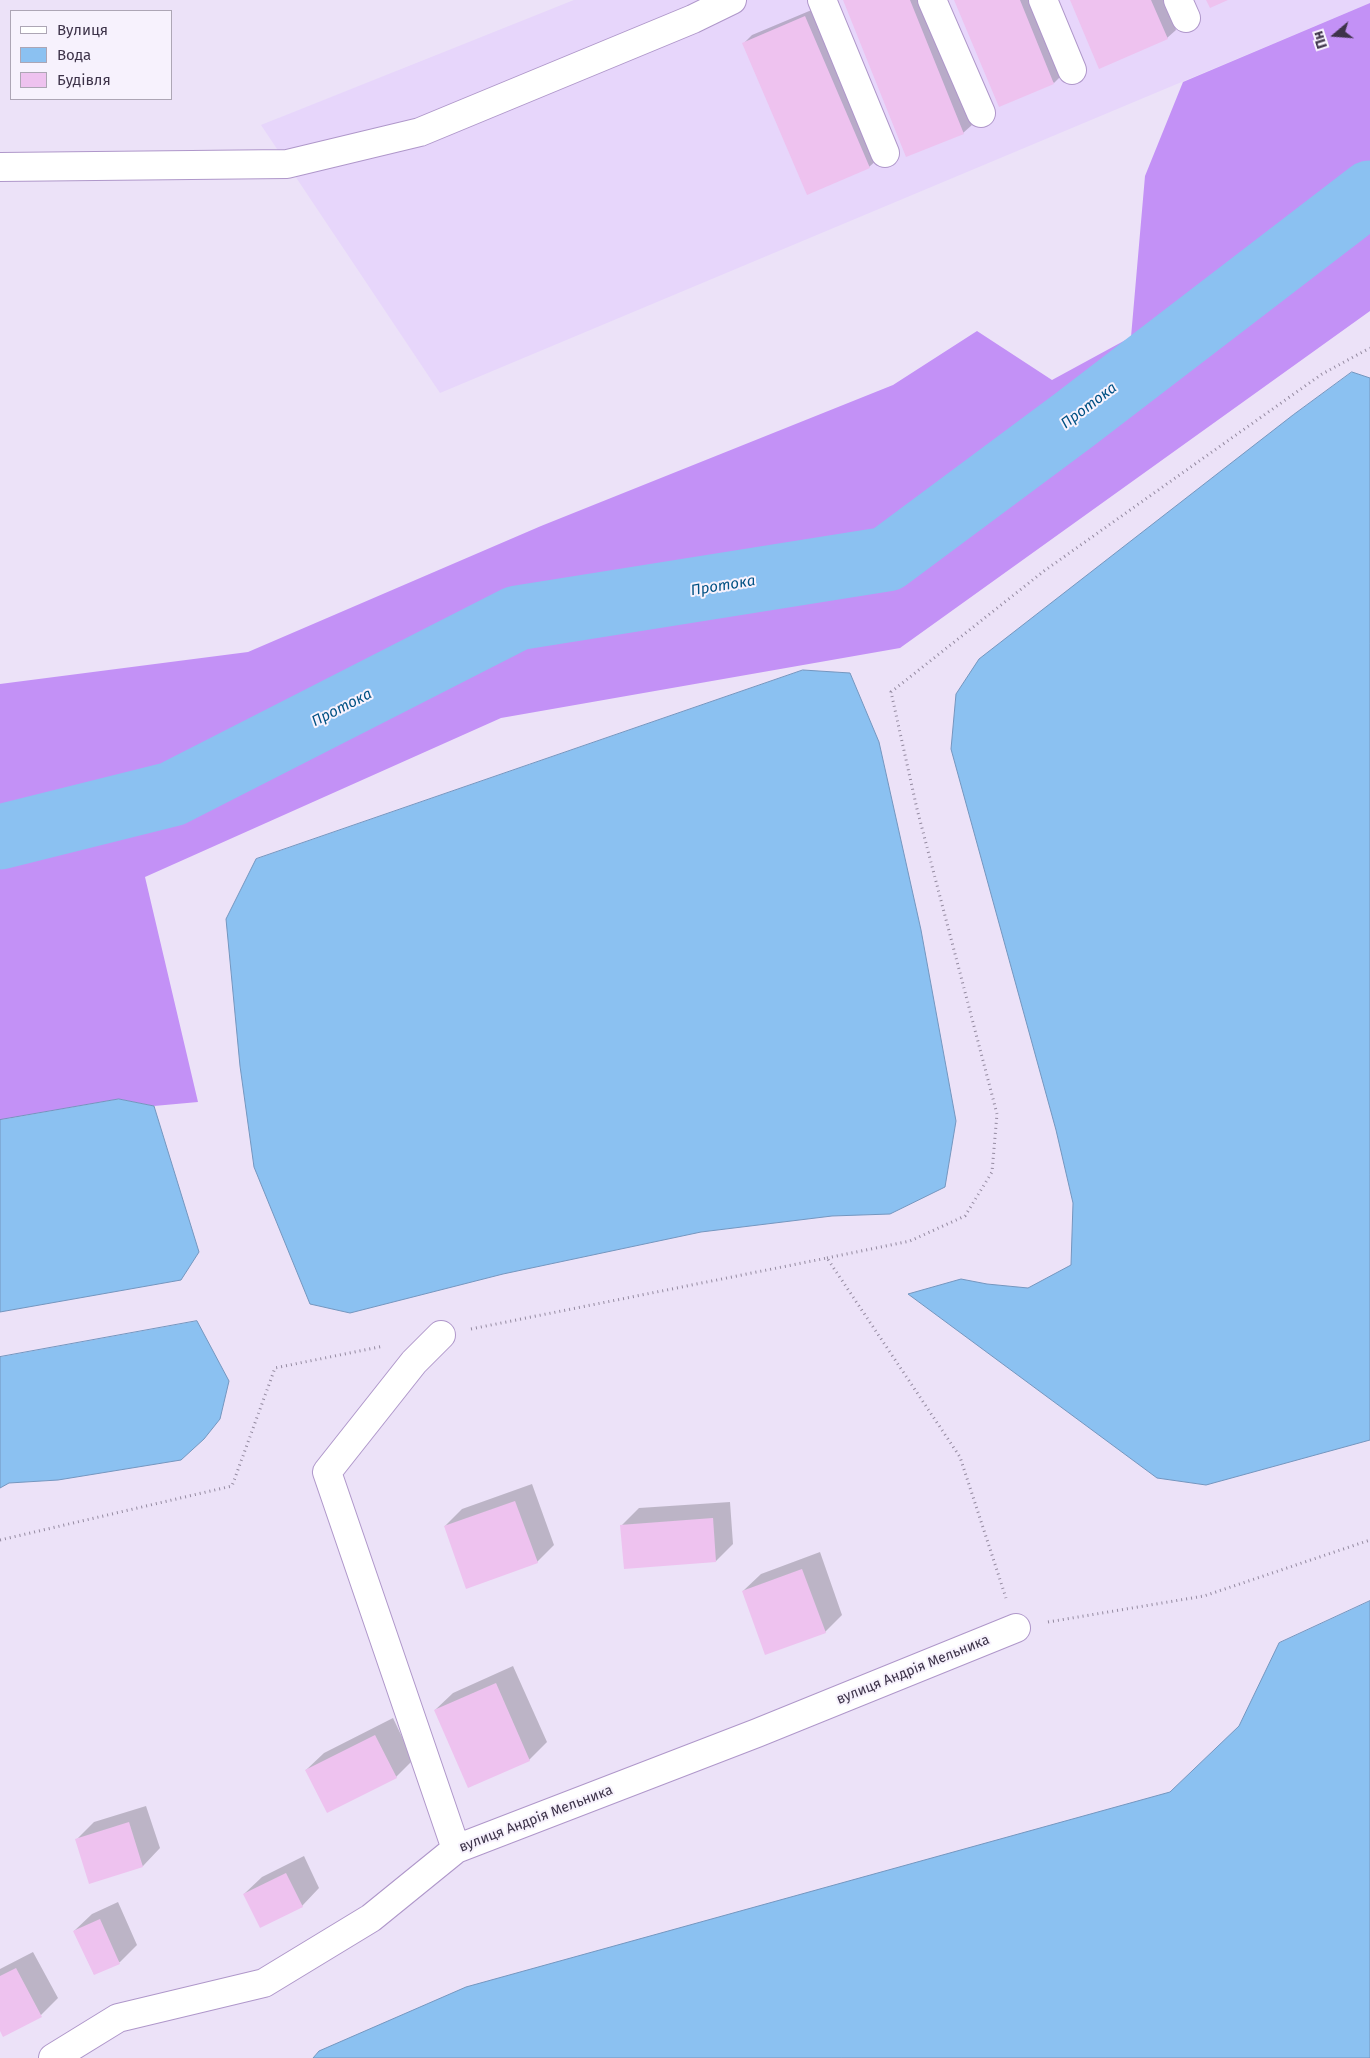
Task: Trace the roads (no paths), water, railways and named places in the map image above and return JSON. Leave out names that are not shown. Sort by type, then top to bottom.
[{"type":"street","points":[[0,167],[287,164],[420,132],[732,0]]},
{"type":"street","points":[[822,0],[886,153]]},
{"type":"street","points":[[932,0],[981,112]]},
{"type":"street","points":[[1043,0],[1072,70]]},
{"type":"street","points":[[441,1335],[414,1362],[327,1472],[456,1849]]},
{"type":"street","name":"вулиця Андрія Мельника","points":[[53,2058],[118,2018],[264,1983],[371,1918],[456,1849],[757,1733],[1016,1628]]},
{"type":"water","points":[[1352,372],[1370,378],[1370,1440],[1206,1485],[1157,1478],[908,1294],[961,1279],[1028,1288],[1071,1265],[1073,1203],[1056,1130],[951,749],[956,694],[979,659],[1293,415]]},
{"type":"water","points":[[803,670],[850,673],[879,742],[921,930],[956,1121],[945,1187],[890,1214],[832,1216],[701,1232],[503,1274],[350,1313],[310,1304],[254,1167],[240,1066],[226,919],[256,859]]},
{"type":"water","points":[[119,1099],[154,1106],[199,1252],[181,1280],[0,1312],[0,1120]]},
{"type":"water","points":[[197,1321],[229,1381],[220,1419],[204,1439],[181,1460],[58,1480],[9,1483],[0,1488],[0,1357]]},
{"type":"water","points":[[1370,1601],[1370,2058],[313,2058],[319,2051],[466,1987],[1170,1792],[1239,1726],[1279,1643]]},
{"type":"waterway","name":"Протока","points":[[0,837],[172,794],[517,618],[887,559],[1074,420],[1370,193]]}]
